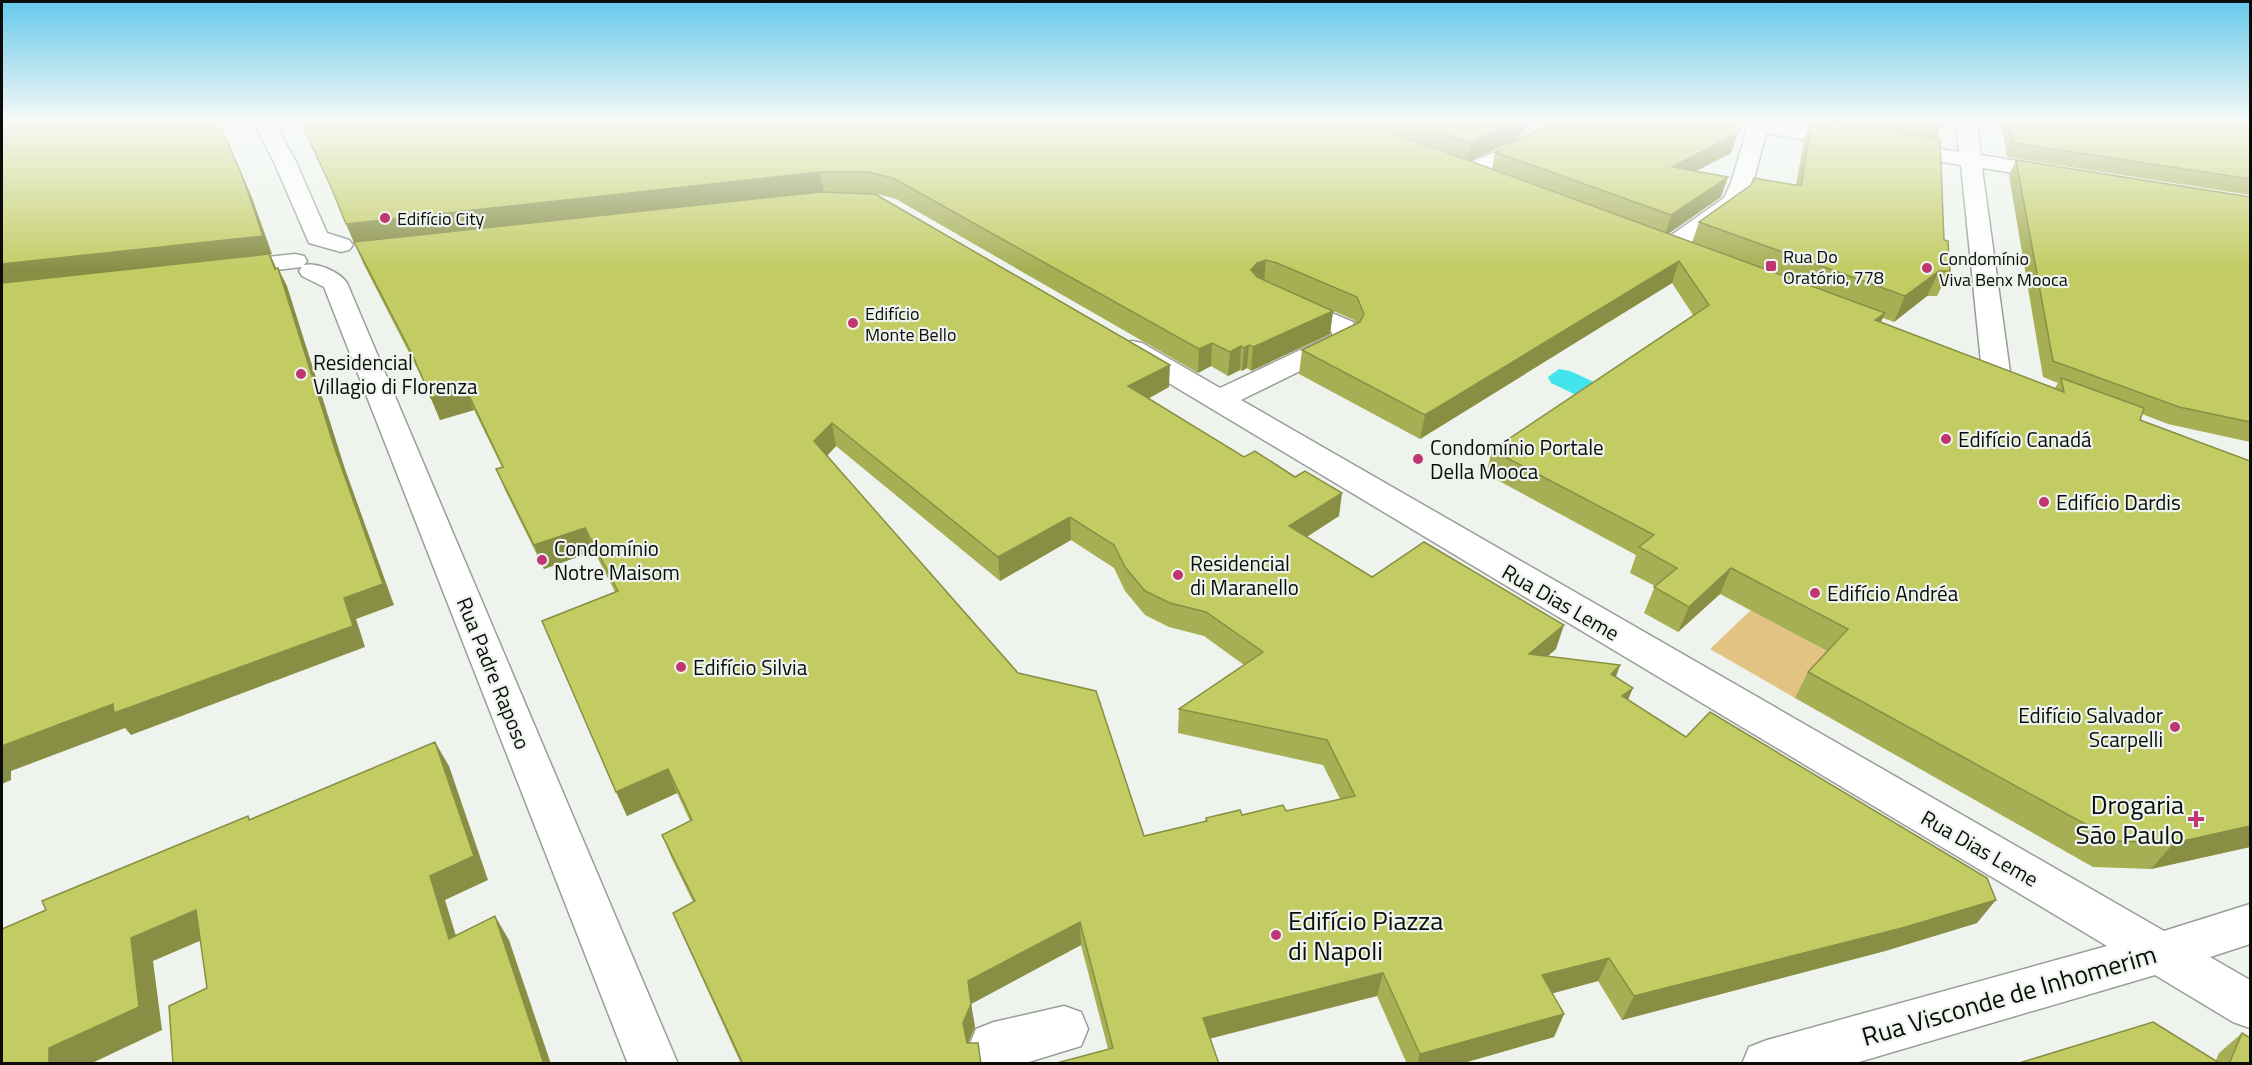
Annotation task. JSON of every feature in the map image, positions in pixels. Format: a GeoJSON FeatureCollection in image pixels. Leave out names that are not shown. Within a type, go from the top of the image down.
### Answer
{"type":"FeatureCollection","features":[{"type":"Feature","properties":{"kind":"street","name":"Rua Padre Raposo"},"geometry":{"type":"LineString","coordinates":[[288,170],[321,259],[653,1064]]}},
{"type":"Feature","properties":{"kind":"street"},"geometry":{"type":"LineString","coordinates":[[1455,170],[1496,185]]}},
{"type":"Feature","properties":{"kind":"street"},"geometry":{"type":"LineString","coordinates":[[1668,248],[1733,202],[1746,170]]}},
{"type":"Feature","properties":{"kind":"street"},"geometry":{"type":"LineString","coordinates":[[1971,170],[1996,372]]}},
{"type":"Feature","properties":{"kind":"street"},"geometry":{"type":"LineString","coordinates":[[2032,170],[2079,177]]}},
{"type":"Feature","properties":{"kind":"street"},"geometry":{"type":"LineString","coordinates":[[207,271],[321,259]]}},
{"type":"Feature","properties":{"kind":"street"},"geometry":{"type":"LineString","coordinates":[[1219,400],[1346,338],[1344,328],[1265,292]]}},
{"type":"Feature","properties":{"kind":"street","name":"Rua Dias Leme"},"geometry":{"type":"LineString","coordinates":[[1108,335],[2250,1006]]}},
{"type":"Feature","properties":{"kind":"street","name":"Rua Visconde de Inhomerim"},"geometry":{"type":"LineString","coordinates":[[1767,1064],[2159,953],[2250,924]]}},
{"type":"Feature","properties":{"kind":"street"},"geometry":{"type":"LineString","coordinates":[[997,1064],[994,1046],[1064,1029]]}},
{"type":"Feature","properties":{"kind":"shaded area"},"geometry":{"type":"Polygon","coordinates":[[[1751,610],[1834,655],[1795,698],[1710,649],[1751,610]]]}},
{"type":"Feature","properties":{"kind":"water"},"geometry":{"type":"Polygon","coordinates":[[[1559,369],[1570,371],[1618,393],[1599,406],[1551,383],[1548,377],[1559,369]]]}},
{"type":"Feature","properties":{"kind":"building"},"geometry":{"type":"Polygon","coordinates":[[[2,170],[239,170],[263,236],[2,264],[2,170]]]}},
{"type":"Feature","properties":{"kind":"building"},"geometry":{"type":"Polygon","coordinates":[[[323,170],[1494,170],[1885,313],[1875,320],[2064,392],[2061,378],[2144,408],[2140,420],[2250,461],[2250,826],[2174,843],[2116,841],[1808,672],[1848,629],[1731,568],[1689,607],[1654,587],[1677,568],[1639,547],[1654,535],[1492,450],[1709,305],[1679,261],[1425,415],[1302,350],[1360,322],[1364,314],[1357,297],[1266,260],[1257,263],[1251,270],[1257,277],[1333,311],[1253,347],[1241,346],[1230,352],[1212,343],[1199,349],[893,178],[868,172],[820,172],[346,224],[323,170]]]}},
{"type":"Feature","properties":{"kind":"building"},"geometry":{"type":"Polygon","coordinates":[[[1544,170],[1687,170],[1728,177],[1671,215],[1544,170]]]}},
{"type":"Feature","properties":{"kind":"building"},"geometry":{"type":"Polygon","coordinates":[[[1804,170],[1941,170],[1944,240],[1948,241],[1950,271],[1939,271],[1905,296],[1699,222],[1751,185],[1754,178],[1801,186],[1804,170]]]}},
{"type":"Feature","properties":{"kind":"building"},"geometry":{"type":"Polygon","coordinates":[[[2018,170],[2077,170],[2250,197],[2250,422],[2179,407],[2053,361],[2018,170]]]}},
{"type":"Feature","properties":{"kind":"building"},"geometry":{"type":"Polygon","coordinates":[[[2189,170],[2250,170],[2250,179],[2189,170]]]}},
{"type":"Feature","properties":{"kind":"building"},"geometry":{"type":"Polygon","coordinates":[[[821,192],[875,194],[1170,365],[1128,386],[1244,457],[1255,451],[1295,477],[1305,471],[1342,493],[1289,526],[1372,577],[1424,542],[1564,625],[1529,654],[1620,665],[1611,674],[1633,688],[1622,696],[1686,737],[1710,712],[1987,878],[1996,900],[1902,928],[1634,996],[1609,958],[1542,975],[1564,1014],[1420,1054],[1383,973],[1203,1018],[1219,1064],[1053,1064],[1113,1048],[1080,922],[968,981],[971,1004],[963,1023],[967,1043],[978,1043],[981,1064],[743,1064],[673,913],[695,901],[662,835],[692,820],[668,769],[616,792],[542,621],[618,591],[585,528],[534,545],[496,469],[503,467],[465,387],[431,398],[413,356],[354,242],[821,192]],[[832,423],[814,441],[1018,673],[1096,691],[1144,836],[1207,821],[1206,818],[1240,810],[1242,815],[1283,805],[1286,811],[1355,796],[1327,740],[1179,709],[1263,652],[1206,612],[1170,603],[1145,591],[1125,567],[1114,545],[1070,517],[998,557],[832,423]]]}},
{"type":"Feature","properties":{"kind":"building"},"geometry":{"type":"Polygon","coordinates":[[[269,254],[275,269],[278,268],[335,449],[383,584],[344,598],[353,626],[114,713],[113,704],[2,746],[2,283],[269,254]]]}},
{"type":"Feature","properties":{"kind":"building"},"geometry":{"type":"Polygon","coordinates":[[[435,742],[474,856],[430,876],[449,939],[495,916],[544,1064],[173,1064],[169,1006],[207,988],[196,910],[131,938],[139,1007],[49,1048],[49,1064],[2,1064],[2,929],[46,910],[42,901],[248,816],[249,820],[435,742]]]}},
{"type":"Feature","properties":{"kind":"building"},"geometry":{"type":"Polygon","coordinates":[[[2153,1022],[2221,1064],[2016,1064],[2153,1022]]]}},
{"type":"Feature","properties":{"kind":"building"},"geometry":{"type":"Polygon","coordinates":[[[2242,1033],[2250,1038],[2250,1064],[2229,1064],[2242,1033]]]}},
{"type":"Feature","properties":{"kind":"place","name":"Edifício City"},"geometry":{"type":"Point","coordinates":[385,218]}},
{"type":"Feature","properties":{"kind":"place","name":"Rua Do Oratório, 778"},"geometry":{"type":"Point","coordinates":[1771,266]}},
{"type":"Feature","properties":{"kind":"place","name":"Condomínio Viva Benx Mooca"},"geometry":{"type":"Point","coordinates":[1927,268]}},
{"type":"Feature","properties":{"kind":"place","name":"Edifício Monte Bello"},"geometry":{"type":"Point","coordinates":[853,323]}},
{"type":"Feature","properties":{"kind":"place","name":"Residencial Villagio di Florenza"},"geometry":{"type":"Point","coordinates":[301,374]}},
{"type":"Feature","properties":{"kind":"place","name":"Edifício Canadá"},"geometry":{"type":"Point","coordinates":[1946,439]}},
{"type":"Feature","properties":{"kind":"place","name":"Condomínio Portale Della Mooca"},"geometry":{"type":"Point","coordinates":[1418,459]}},
{"type":"Feature","properties":{"kind":"place","name":"Edifício Dardis"},"geometry":{"type":"Point","coordinates":[2044,502]}},
{"type":"Feature","properties":{"kind":"place","name":"Condomínio Notre Maisom"},"geometry":{"type":"Point","coordinates":[542,560]}},
{"type":"Feature","properties":{"kind":"place","name":"Residencial di Maranello"},"geometry":{"type":"Point","coordinates":[1178,575]}},
{"type":"Feature","properties":{"kind":"place","name":"Edifício Andréa"},"geometry":{"type":"Point","coordinates":[1815,593]}},
{"type":"Feature","properties":{"kind":"place","name":"Edifício Silvia"},"geometry":{"type":"Point","coordinates":[681,667]}},
{"type":"Feature","properties":{"kind":"place","name":"Edifício Salvador Scarpelli"},"geometry":{"type":"Point","coordinates":[2175,727]}},
{"type":"Feature","properties":{"kind":"place","name":"Drogaria São Paulo"},"geometry":{"type":"Point","coordinates":[2196,819]}},
{"type":"Feature","properties":{"kind":"place","name":"Edifício Piazza di Napoli"},"geometry":{"type":"Point","coordinates":[1276,935]}}]}
